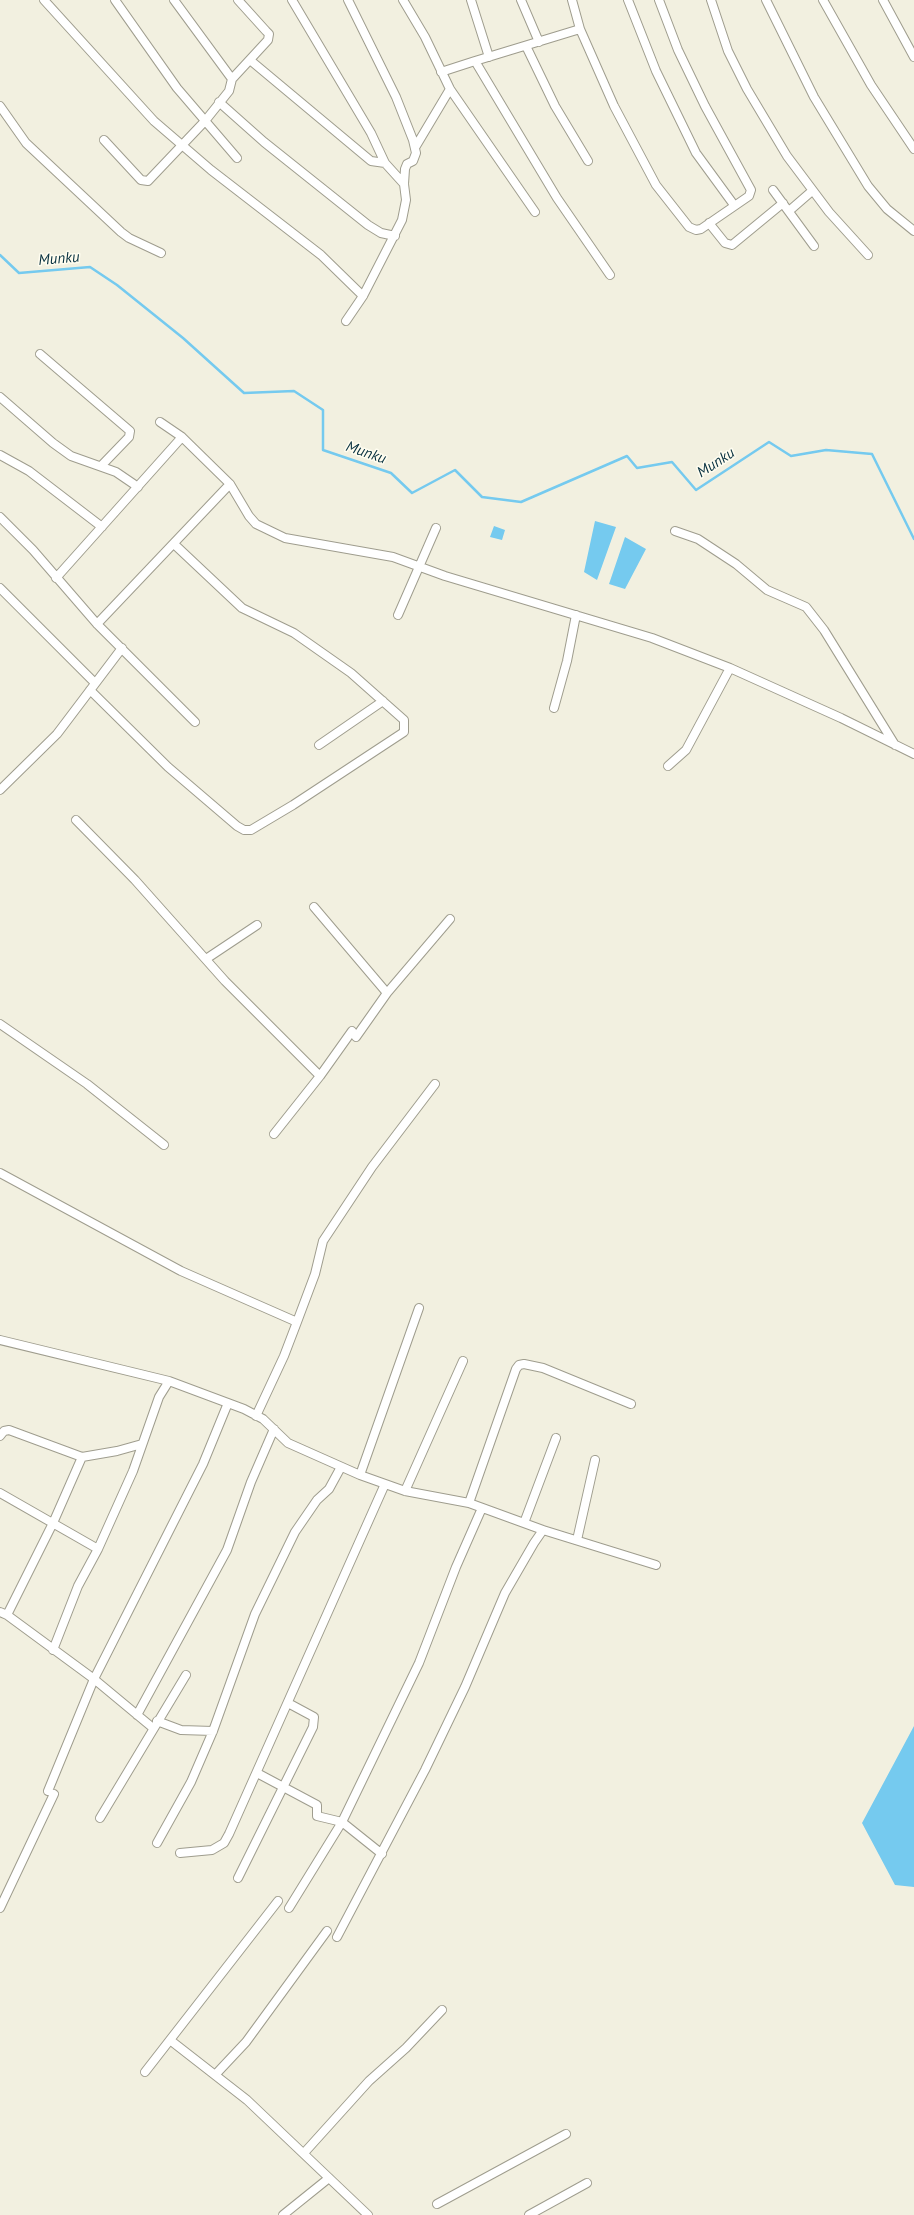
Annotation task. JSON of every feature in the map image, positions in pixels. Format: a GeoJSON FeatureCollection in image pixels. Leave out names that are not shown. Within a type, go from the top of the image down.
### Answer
{"type":"FeatureCollection","features":[{"type":"Feature","properties":{"kind":"street"},"geometry":{"type":"LineString","coordinates":[[44,0],[154,121],[321,255],[363,296]]}},
{"type":"Feature","properties":{"kind":"street"},"geometry":{"type":"LineString","coordinates":[[115,0],[177,88],[237,158]]}},
{"type":"Feature","properties":{"kind":"street"},"geometry":{"type":"LineString","coordinates":[[174,0],[232,79]]}},
{"type":"Feature","properties":{"kind":"street"},"geometry":{"type":"LineString","coordinates":[[104,140],[141,180],[148,181],[205,121],[230,88],[232,79],[269,37],[266,30],[238,0]]}},
{"type":"Feature","properties":{"kind":"street"},"geometry":{"type":"LineString","coordinates":[[245,9],[248,0]]}},
{"type":"Feature","properties":{"kind":"street"},"geometry":{"type":"LineString","coordinates":[[292,0],[371,133],[385,164],[404,184]]}},
{"type":"Feature","properties":{"kind":"street"},"geometry":{"type":"LineString","coordinates":[[346,321],[363,296],[395,236],[405,207],[406,192],[404,184],[406,166],[416,157],[416,146],[396,97],[348,0]]}},
{"type":"Feature","properties":{"kind":"street"},"geometry":{"type":"LineString","coordinates":[[404,0],[425,37],[450,89],[535,212]]}},
{"type":"Feature","properties":{"kind":"street"},"geometry":{"type":"LineString","coordinates":[[471,0],[489,57]]}},
{"type":"Feature","properties":{"kind":"street"},"geometry":{"type":"LineString","coordinates":[[521,0],[539,42]]}},
{"type":"Feature","properties":{"kind":"street"},"geometry":{"type":"LineString","coordinates":[[572,0],[580,29],[614,106],[656,185],[692,229],[701,229],[750,195],[751,188],[727,149],[705,106],[678,50],[659,0]]}},
{"type":"Feature","properties":{"kind":"street"},"geometry":{"type":"LineString","coordinates":[[628,0],[656,71],[696,152],[734,205]]}},
{"type":"Feature","properties":{"kind":"street"},"geometry":{"type":"LineString","coordinates":[[711,0],[728,51],[747,88],[787,156],[812,191],[868,255]]}},
{"type":"Feature","properties":{"kind":"street"},"geometry":{"type":"LineString","coordinates":[[766,0],[814,97],[861,175],[877,198],[914,231]]}},
{"type":"Feature","properties":{"kind":"street"},"geometry":{"type":"LineString","coordinates":[[823,0],[871,85],[914,149]]}},
{"type":"Feature","properties":{"kind":"street"},"geometry":{"type":"LineString","coordinates":[[883,0],[914,57]]}},
{"type":"Feature","properties":{"kind":"street"},"geometry":{"type":"LineString","coordinates":[[441,72],[580,29]]}},
{"type":"Feature","properties":{"kind":"street"},"geometry":{"type":"LineString","coordinates":[[526,46],[555,106],[588,161]]}},
{"type":"Feature","properties":{"kind":"street"},"geometry":{"type":"LineString","coordinates":[[250,60],[367,158],[375,163],[385,164]]}},
{"type":"Feature","properties":{"kind":"street"},"geometry":{"type":"LineString","coordinates":[[475,62],[557,198],[610,274]]}},
{"type":"Feature","properties":{"kind":"street"},"geometry":{"type":"LineString","coordinates":[[416,146],[450,89]]}},
{"type":"Feature","properties":{"kind":"street"},"geometry":{"type":"LineString","coordinates":[[219,102],[264,142],[368,225],[381,233],[395,236]]}},
{"type":"Feature","properties":{"kind":"street"},"geometry":{"type":"LineString","coordinates":[[0,106],[26,143],[121,232],[129,238],[161,253]]}},
{"type":"Feature","properties":{"kind":"street"},"geometry":{"type":"LineString","coordinates":[[773,190],[814,246]]}},
{"type":"Feature","properties":{"kind":"street"},"geometry":{"type":"LineString","coordinates":[[789,211],[812,191]]}},
{"type":"Feature","properties":{"kind":"street"},"geometry":{"type":"LineString","coordinates":[[709,223],[725,243],[732,245],[783,204]]}},
{"type":"Feature","properties":{"kind":"street"},"geometry":{"type":"LineString","coordinates":[[40,354],[130,431],[129,437],[102,465]]}},
{"type":"Feature","properties":{"kind":"street"},"geometry":{"type":"LineString","coordinates":[[0,397],[47,438],[71,456],[102,465],[116,472],[138,487]]}},
{"type":"Feature","properties":{"kind":"street"},"geometry":{"type":"LineString","coordinates":[[160,422],[182,438],[230,484],[249,516],[256,524],[285,538],[393,557],[419,565],[444,576],[652,638],[730,668],[842,718],[914,754]]}},
{"type":"Feature","properties":{"kind":"street"},"geometry":{"type":"LineString","coordinates":[[56,578],[182,438]]}},
{"type":"Feature","properties":{"kind":"street"},"geometry":{"type":"LineString","coordinates":[[0,456],[29,470],[102,527]]}},
{"type":"Feature","properties":{"kind":"street"},"geometry":{"type":"LineString","coordinates":[[97,624],[230,484]]}},
{"type":"Feature","properties":{"kind":"street"},"geometry":{"type":"LineString","coordinates":[[0,517],[97,624],[195,722]]}},
{"type":"Feature","properties":{"kind":"street"},"geometry":{"type":"LineString","coordinates":[[398,615],[436,528]]}},
{"type":"Feature","properties":{"kind":"street"},"geometry":{"type":"LineString","coordinates":[[675,531],[698,539],[736,564],[767,590],[806,607],[824,630],[895,745]]}},
{"type":"Feature","properties":{"kind":"street"},"geometry":{"type":"LineString","coordinates":[[0,588],[168,767],[237,826],[244,830],[251,830],[293,805],[404,732],[404,720],[351,673],[294,632],[242,608],[174,544]]}},
{"type":"Feature","properties":{"kind":"street"},"geometry":{"type":"LineString","coordinates":[[554,708],[567,661],[576,616]]}},
{"type":"Feature","properties":{"kind":"street"},"geometry":{"type":"LineString","coordinates":[[0,790],[57,734],[122,648]]}},
{"type":"Feature","properties":{"kind":"street"},"geometry":{"type":"LineString","coordinates":[[668,766],[686,750],[730,668]]}},
{"type":"Feature","properties":{"kind":"street"},"geometry":{"type":"LineString","coordinates":[[319,745],[382,701]]}},
{"type":"Feature","properties":{"kind":"street"},"geometry":{"type":"LineString","coordinates":[[76,820],[135,880],[224,981],[320,1076]]}},
{"type":"Feature","properties":{"kind":"street"},"geometry":{"type":"LineString","coordinates":[[314,907],[387,993]]}},
{"type":"Feature","properties":{"kind":"street"},"geometry":{"type":"LineString","coordinates":[[274,1134],[387,993],[450,919]]}},
{"type":"Feature","properties":{"kind":"street"},"geometry":{"type":"LineString","coordinates":[[206,959],[257,925]]}},
{"type":"Feature","properties":{"kind":"street"},"geometry":{"type":"LineString","coordinates":[[0,1024],[87,1084],[164,1145]]}},
{"type":"Feature","properties":{"kind":"street"},"geometry":{"type":"LineString","coordinates":[[256,1416],[284,1356],[316,1274],[323,1241],[372,1167],[435,1084]]}},
{"type":"Feature","properties":{"kind":"street"},"geometry":{"type":"LineString","coordinates":[[0,1173],[181,1271],[297,1322]]}},
{"type":"Feature","properties":{"kind":"street"},"geometry":{"type":"LineString","coordinates":[[360,1475],[419,1308]]}},
{"type":"Feature","properties":{"kind":"street"},"geometry":{"type":"LineString","coordinates":[[0,1340],[170,1381],[228,1403],[256,1416],[274,1429],[288,1443],[360,1475],[405,1491],[469,1503],[543,1530],[656,1566]]}},
{"type":"Feature","properties":{"kind":"street"},"geometry":{"type":"LineString","coordinates":[[405,1491],[463,1361]]}},
{"type":"Feature","properties":{"kind":"street"},"geometry":{"type":"LineString","coordinates":[[469,1503],[516,1369],[520,1365],[524,1364],[543,1368],[631,1404]]}},
{"type":"Feature","properties":{"kind":"street"},"geometry":{"type":"LineString","coordinates":[[53,1650],[78,1586],[98,1548],[133,1471],[159,1396],[170,1381]]}},
{"type":"Feature","properties":{"kind":"street"},"geometry":{"type":"LineString","coordinates":[[0,1908],[51,1793],[94,1679],[203,1464],[228,1403]]}},
{"type":"Feature","properties":{"kind":"street"},"geometry":{"type":"LineString","coordinates":[[137,1715],[227,1550],[251,1482],[274,1429]]}},
{"type":"Feature","properties":{"kind":"street"},"geometry":{"type":"LineString","coordinates":[[0,1436],[4,1431],[9,1430],[82,1457],[117,1451],[142,1444]]}},
{"type":"Feature","properties":{"kind":"street"},"geometry":{"type":"LineString","coordinates":[[524,1523],[556,1438]]}},
{"type":"Feature","properties":{"kind":"street"},"geometry":{"type":"LineString","coordinates":[[82,1457],[53,1523],[4,1613],[94,1679],[137,1715],[155,1724],[182,1730],[213,1731]]}},
{"type":"Feature","properties":{"kind":"street"},"geometry":{"type":"LineString","coordinates":[[577,1540],[595,1460]]}},
{"type":"Feature","properties":{"kind":"street"},"geometry":{"type":"LineString","coordinates":[[157,1843],[190,1782],[213,1731],[255,1614],[295,1532],[317,1500],[329,1489],[341,1467]]}},
{"type":"Feature","properties":{"kind":"street"},"geometry":{"type":"LineString","coordinates":[[180,1852],[212,1850],[224,1843],[257,1773],[385,1484]]}},
{"type":"Feature","properties":{"kind":"street"},"geometry":{"type":"LineString","coordinates":[[0,1493],[98,1548]]}},
{"type":"Feature","properties":{"kind":"street"},"geometry":{"type":"LineString","coordinates":[[289,1908],[342,1822],[419,1662],[456,1567],[482,1508]]}},
{"type":"Feature","properties":{"kind":"street"},"geometry":{"type":"LineString","coordinates":[[337,1937],[382,1854],[465,1687],[505,1593],[543,1530]]}},
{"type":"Feature","properties":{"kind":"street"},"geometry":{"type":"LineString","coordinates":[[100,1818],[155,1724],[186,1675]]}},
{"type":"Feature","properties":{"kind":"street"},"geometry":{"type":"LineString","coordinates":[[238,1878],[313,1727],[315,1719],[310,1714],[288,1703]]}},
{"type":"Feature","properties":{"kind":"street"},"geometry":{"type":"LineString","coordinates":[[257,1773],[317,1805],[317,1816],[342,1822],[382,1854]]}},
{"type":"Feature","properties":{"kind":"street"},"geometry":{"type":"LineString","coordinates":[[145,2072],[278,1901]]}},
{"type":"Feature","properties":{"kind":"street"},"geometry":{"type":"LineString","coordinates":[[215,2074],[246,2042],[327,1931]]}},
{"type":"Feature","properties":{"kind":"street"},"geometry":{"type":"LineString","coordinates":[[304,2154],[369,2081],[406,2048],[442,2010]]}},
{"type":"Feature","properties":{"kind":"street"},"geometry":{"type":"LineString","coordinates":[[170,2040],[247,2100],[368,2215]]}},
{"type":"Feature","properties":{"kind":"street"},"geometry":{"type":"LineString","coordinates":[[437,2204],[566,2134]]}},
{"type":"Feature","properties":{"kind":"street"},"geometry":{"type":"LineString","coordinates":[[283,2215],[329,2178]]}},
{"type":"Feature","properties":{"kind":"street"},"geometry":{"type":"LineString","coordinates":[[529,2215],[587,2183]]}},
{"type":"Feature","properties":{"kind":"water"},"geometry":{"type":"Polygon","coordinates":[[[595,521],[616,527],[597,580],[584,572],[595,521]]]}},
{"type":"Feature","properties":{"kind":"water"},"geometry":{"type":"Polygon","coordinates":[[[494,526],[505,530],[502,540],[490,537],[494,526]]]}},
{"type":"Feature","properties":{"kind":"water"},"geometry":{"type":"Polygon","coordinates":[[[625,537],[646,549],[625,589],[609,584],[625,537]]]}},
{"type":"Feature","properties":{"kind":"water"},"geometry":{"type":"Polygon","coordinates":[[[914,1726],[914,1887],[895,1885],[862,1823],[914,1726]]]}},
{"type":"Feature","properties":{"kind":"waterway","name":"Munku"},"geometry":{"type":"LineString","coordinates":[[0,255],[19,273],[90,267],[117,285],[183,338],[244,393],[294,391],[323,410],[323,450],[391,473],[412,493],[455,470],[482,497],[521,502],[627,456],[637,468],[672,462],[696,490],[769,442],[791,456],[826,450],[872,454],[914,539]]}}]}
